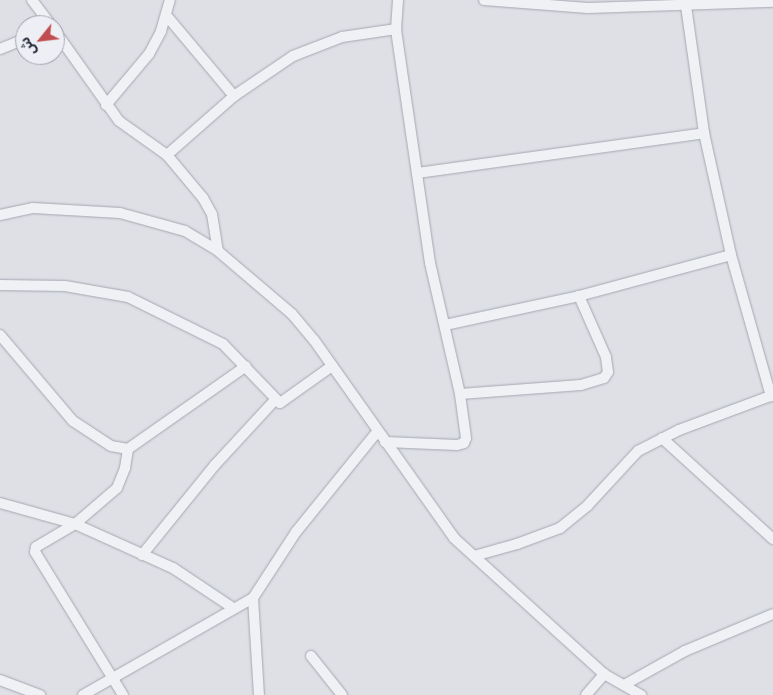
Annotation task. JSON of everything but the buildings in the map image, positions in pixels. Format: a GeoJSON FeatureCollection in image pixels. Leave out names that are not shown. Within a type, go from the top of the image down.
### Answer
{"type":"FeatureCollection","features":[{"type":"Feature","properties":{"kind":"street"},"geometry":{"type":"LineString","coordinates":[[32,0],[43,15]]}},
{"type":"Feature","properties":{"kind":"street"},"geometry":{"type":"LineString","coordinates":[[106,105],[149,54],[166,15],[170,0]]}},
{"type":"Feature","properties":{"kind":"street"},"geometry":{"type":"LineString","coordinates":[[385,442],[464,443],[466,435],[460,394],[430,263],[396,29],[398,0]]}},
{"type":"Feature","properties":{"kind":"street"},"geometry":{"type":"LineString","coordinates":[[484,0],[588,8],[773,2]]}},
{"type":"Feature","properties":{"kind":"street"},"geometry":{"type":"LineString","coordinates":[[474,556],[517,544],[568,523],[588,505],[628,458],[662,438],[772,395],[732,255],[704,133],[686,6]]}},
{"type":"Feature","properties":{"kind":"street"},"geometry":{"type":"LineString","coordinates":[[166,15],[234,96]]}},
{"type":"Feature","properties":{"kind":"street"},"geometry":{"type":"LineString","coordinates":[[167,155],[234,96],[293,56],[342,37],[396,29]]}},
{"type":"Feature","properties":{"kind":"street"},"geometry":{"type":"LineString","coordinates":[[0,49],[15,42]]}},
{"type":"Feature","properties":{"kind":"street"},"geometry":{"type":"LineString","coordinates":[[65,46],[106,105],[130,130],[167,155],[203,198],[212,214],[218,251]]}},
{"type":"Feature","properties":{"kind":"street"},"geometry":{"type":"LineString","coordinates":[[417,173],[704,133]]}},
{"type":"Feature","properties":{"kind":"street"},"geometry":{"type":"LineString","coordinates":[[0,215],[33,208],[120,213],[185,231],[218,251],[292,314],[332,366],[444,527],[604,674],[640,695]]}},
{"type":"Feature","properties":{"kind":"street"},"geometry":{"type":"LineString","coordinates":[[444,325],[579,296],[732,255]]}},
{"type":"Feature","properties":{"kind":"street"},"geometry":{"type":"LineString","coordinates":[[0,285],[65,286],[128,297],[223,344],[246,366],[275,400],[285,402],[332,366]]}},
{"type":"Feature","properties":{"kind":"street"},"geometry":{"type":"LineString","coordinates":[[460,394],[581,385],[604,378],[608,372],[606,357],[579,296]]}},
{"type":"Feature","properties":{"kind":"street"},"geometry":{"type":"LineString","coordinates":[[0,335],[73,421],[111,446],[128,449],[246,366]]}},
{"type":"Feature","properties":{"kind":"street"},"geometry":{"type":"LineString","coordinates":[[142,555],[215,465],[275,400]]}},
{"type":"Feature","properties":{"kind":"street"},"geometry":{"type":"LineString","coordinates":[[83,695],[253,598],[296,532],[377,432]]}},
{"type":"Feature","properties":{"kind":"street"},"geometry":{"type":"LineString","coordinates":[[662,438],[772,537]]}},
{"type":"Feature","properties":{"kind":"street"},"geometry":{"type":"LineString","coordinates":[[123,695],[36,552],[39,543],[75,524],[117,488],[125,468],[128,449]]}},
{"type":"Feature","properties":{"kind":"street"},"geometry":{"type":"LineString","coordinates":[[0,503],[75,524],[189,577],[233,608]]}},
{"type":"Feature","properties":{"kind":"street"},"geometry":{"type":"LineString","coordinates":[[253,598],[259,695]]}},
{"type":"Feature","properties":{"kind":"street"},"geometry":{"type":"LineString","coordinates":[[624,686],[685,651],[773,614]]}},
{"type":"Feature","properties":{"kind":"street"},"geometry":{"type":"LineString","coordinates":[[311,656],[342,695]]}},
{"type":"Feature","properties":{"kind":"street"},"geometry":{"type":"LineString","coordinates":[[586,695],[604,674]]}},
{"type":"Feature","properties":{"kind":"street"},"geometry":{"type":"LineString","coordinates":[[0,680],[40,695]]}}]}
